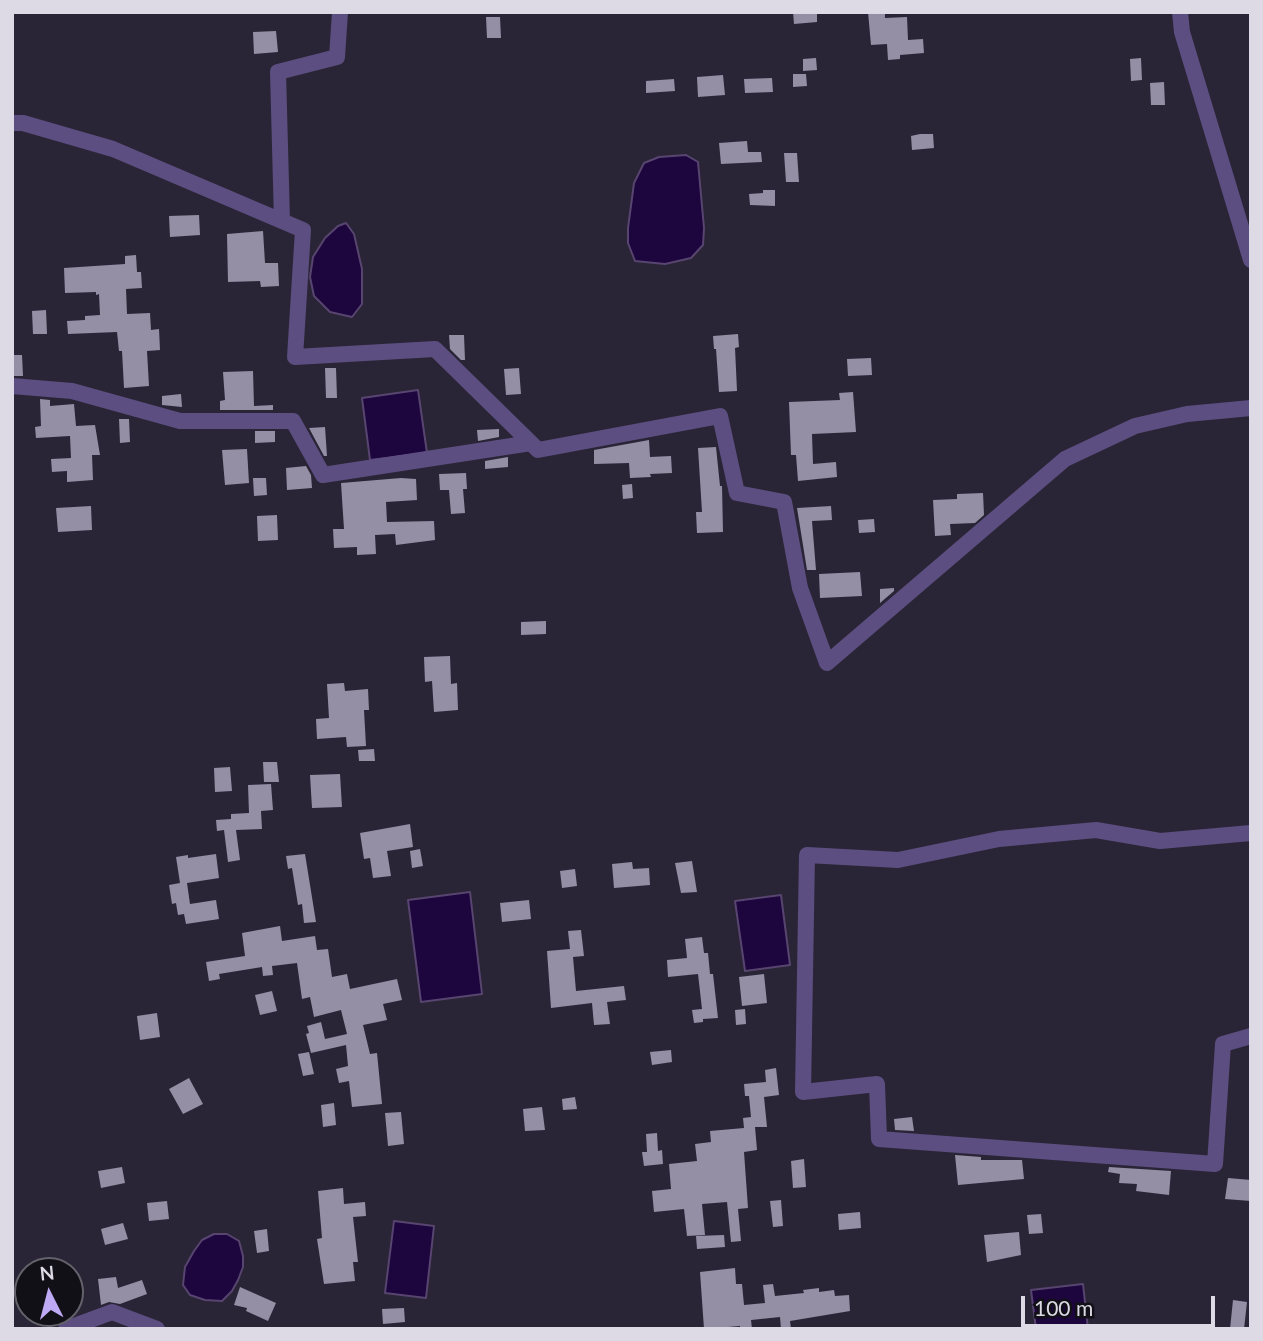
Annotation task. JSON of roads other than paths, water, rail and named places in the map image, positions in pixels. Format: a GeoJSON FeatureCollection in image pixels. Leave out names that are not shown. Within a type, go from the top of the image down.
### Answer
{"type":"FeatureCollection","features":[{"type":"Feature","properties":{"kind":"street"},"geometry":{"type":"LineString","coordinates":[[282,221],[278,72],[337,57],[340,12]]}},
{"type":"Feature","properties":{"kind":"street"},"geometry":{"type":"LineString","coordinates":[[1180,12],[1182,32],[1251,260]]}},
{"type":"Feature","properties":{"kind":"street"},"geometry":{"type":"LineString","coordinates":[[12,123],[23,123],[113,149],[303,230],[295,357],[435,349],[538,450],[720,416],[737,494],[784,502],[800,588],[827,663],[1065,459],[1135,426],[1187,414],[1251,408]]}},
{"type":"Feature","properties":{"kind":"street"},"geometry":{"type":"LineString","coordinates":[[12,386],[72,391],[180,421],[293,421],[323,475],[531,443]]}},
{"type":"Feature","properties":{"kind":"street"},"geometry":{"type":"LineString","coordinates":[[1251,833],[1160,841],[1096,830],[999,839],[898,860],[807,855],[803,1092],[877,1084],[879,1139],[1216,1164],[1223,1044],[1251,1036]]}},
{"type":"Feature","properties":{"kind":"street"},"geometry":{"type":"LineString","coordinates":[[66,1329],[112,1312],[157,1329]]}}]}
